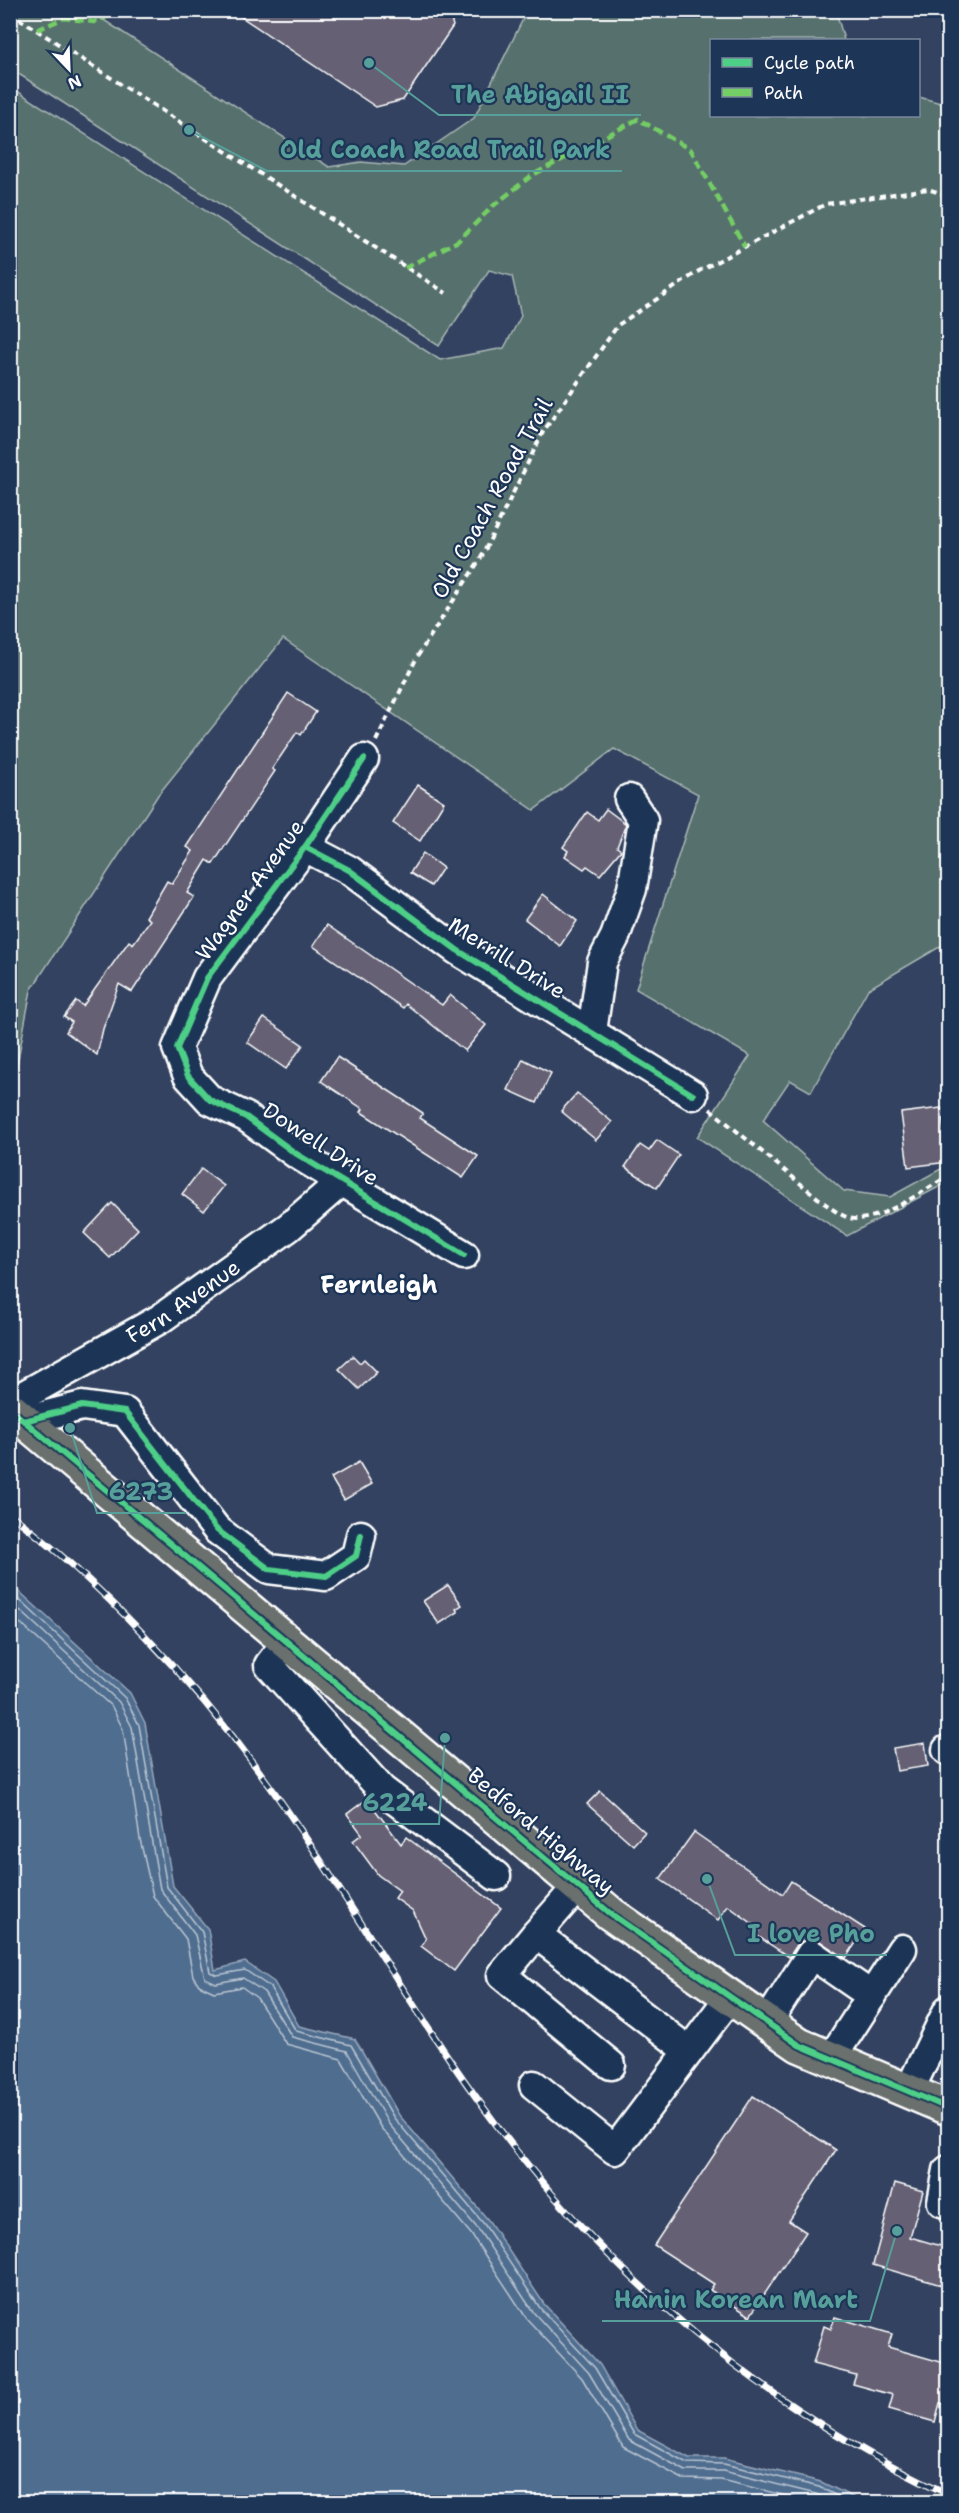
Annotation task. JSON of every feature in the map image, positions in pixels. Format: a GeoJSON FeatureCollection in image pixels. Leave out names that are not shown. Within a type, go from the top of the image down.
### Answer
{"type":"FeatureCollection","features":[{"type":"Feature","properties":{"kind":"main road","name":"Bedford Highway"},"geometry":{"type":"LineString","coordinates":[[15,1411],[611,1914],[799,2045],[948,2108]]}},
{"type":"Feature","properties":{"kind":"street","name":"Wagner Avenue"},"geometry":{"type":"LineString","coordinates":[[177,1048],[187,1020],[207,978],[305,847],[364,759]]}},
{"type":"Feature","properties":{"kind":"street"},"geometry":{"type":"LineString","coordinates":[[592,1032],[602,962],[615,937],[632,889],[643,820],[629,799]]}},
{"type":"Feature","properties":{"kind":"street","name":"Merrill Drive"},"geometry":{"type":"LineString","coordinates":[[305,847],[349,870],[457,950],[693,1095]]}},
{"type":"Feature","properties":{"kind":"street","name":"Dowell Drive"},"geometry":{"type":"LineString","coordinates":[[177,1048],[188,1076],[210,1100],[246,1117],[295,1153],[464,1255]]}},
{"type":"Feature","properties":{"kind":"street","name":"Fern Avenue"},"geometry":{"type":"LineString","coordinates":[[15,1411],[160,1319],[290,1227],[342,1181]]}},
{"type":"Feature","properties":{"kind":"street"},"geometry":{"type":"LineString","coordinates":[[15,1411],[82,1406],[125,1412],[218,1530],[269,1569],[326,1576],[356,1556],[361,1535]]}},
{"type":"Feature","properties":{"kind":"street"},"geometry":{"type":"LineString","coordinates":[[287,1642],[269,1665],[382,1790],[496,1876]]}},
{"type":"Feature","properties":{"kind":"street"},"geometry":{"type":"LineString","coordinates":[[578,1886],[502,1975],[611,2065]]}},
{"type":"Feature","properties":{"kind":"street"},"geometry":{"type":"LineString","coordinates":[[536,1934],[689,2051]]}},
{"type":"Feature","properties":{"kind":"street"},"geometry":{"type":"LineString","coordinates":[[831,2059],[902,1949]]}},
{"type":"Feature","properties":{"kind":"street"},"geometry":{"type":"LineString","coordinates":[[767,2023],[811,1954],[872,1996]]}},
{"type":"Feature","properties":{"kind":"street"},"geometry":{"type":"LineString","coordinates":[[534,2085],[615,2150],[730,1997]]}},
{"type":"Feature","properties":{"kind":"street"},"geometry":{"type":"LineString","coordinates":[[909,2091],[948,2010]]}},
{"type":"Feature","properties":{"kind":"street"},"geometry":{"type":"LineString","coordinates":[[948,2170],[942,2202],[948,2204]]}},
{"type":"Feature","properties":{"kind":"path"},"geometry":{"type":"LineString","coordinates":[[10,14],[446,293]]}},
{"type":"Feature","properties":{"kind":"path"},"geometry":{"type":"LineString","coordinates":[[693,1095],[801,1185],[842,1215],[857,1220],[878,1215],[948,1176]]}},
{"type":"Feature","properties":{"kind":"green space"},"geometry":{"type":"Polygon","coordinates":[[[11,10],[90,11],[329,167],[361,162],[404,166],[474,118],[527,11],[836,11],[844,39],[710,39],[710,117],[920,117],[920,97],[948,105],[948,942],[868,989],[811,1092],[790,1080],[763,1120],[844,1191],[890,1197],[948,1165],[948,1182],[847,1236],[697,1137],[750,1056],[636,989],[698,794],[614,749],[534,810],[283,639],[158,795],[31,990],[16,1070],[11,1076],[11,87],[440,360],[504,348],[521,316],[512,276],[489,270],[439,346],[11,69],[11,10]]]}},
{"type":"Feature","properties":{"kind":"water"},"geometry":{"type":"Polygon","coordinates":[[[10,1583],[130,1693],[145,1723],[173,1886],[208,1929],[215,1970],[245,1962],[274,1982],[299,2026],[355,2039],[399,2115],[489,2221],[544,2304],[600,2365],[637,2430],[689,2458],[724,2458],[821,2482],[863,2502],[11,2502],[10,1583]]]}},
{"type":"Feature","properties":{"kind":"building"},"geometry":{"type":"Polygon","coordinates":[[[231,10],[449,10],[453,26],[403,100],[376,107],[231,10]]]}},
{"type":"Feature","properties":{"kind":"building"},"geometry":{"type":"Polygon","coordinates":[[[288,693],[316,712],[301,735],[297,732],[272,769],[275,771],[213,864],[207,860],[187,893],[194,897],[132,992],[119,984],[103,1029],[97,1055],[66,1032],[72,1022],[64,1017],[76,1001],[83,1006],[129,941],[133,944],[150,920],[146,917],[167,881],[172,884],[193,851],[187,847],[288,693]]]}},
{"type":"Feature","properties":{"kind":"building"},"geometry":{"type":"Polygon","coordinates":[[[418,785],[444,802],[420,841],[393,823],[418,785]]]}},
{"type":"Feature","properties":{"kind":"building"},"geometry":{"type":"Polygon","coordinates":[[[606,809],[626,824],[617,847],[621,850],[600,875],[587,866],[584,869],[565,856],[568,851],[563,847],[587,812],[598,820],[606,809]]]}},
{"type":"Feature","properties":{"kind":"building"},"geometry":{"type":"Polygon","coordinates":[[[423,853],[443,868],[431,886],[410,873],[423,853]]]}},
{"type":"Feature","properties":{"kind":"building"},"geometry":{"type":"Polygon","coordinates":[[[543,894],[577,921],[560,946],[525,919],[543,894]]]}},
{"type":"Feature","properties":{"kind":"building"},"geometry":{"type":"Polygon","coordinates":[[[327,925],[442,1005],[450,995],[486,1025],[465,1051],[406,1004],[403,1008],[313,946],[327,925]]]}},
{"type":"Feature","properties":{"kind":"building"},"geometry":{"type":"Polygon","coordinates":[[[264,1018],[303,1045],[286,1069],[247,1042],[264,1018]]]}},
{"type":"Feature","properties":{"kind":"building"},"geometry":{"type":"Polygon","coordinates":[[[337,1057],[423,1113],[420,1118],[478,1156],[463,1178],[361,1112],[363,1109],[321,1081],[337,1057]]]}},
{"type":"Feature","properties":{"kind":"building"},"geometry":{"type":"Polygon","coordinates":[[[523,1059],[551,1073],[537,1103],[508,1090],[523,1059]]]}},
{"type":"Feature","properties":{"kind":"building"},"geometry":{"type":"Polygon","coordinates":[[[577,1093],[612,1122],[596,1140],[561,1111],[577,1093]]]}},
{"type":"Feature","properties":{"kind":"building"},"geometry":{"type":"Polygon","coordinates":[[[941,1108],[948,1162],[908,1167],[901,1113],[941,1108]]]}},
{"type":"Feature","properties":{"kind":"building"},"geometry":{"type":"Polygon","coordinates":[[[657,1140],[679,1155],[657,1188],[625,1167],[640,1145],[649,1151],[657,1140]]]}},
{"type":"Feature","properties":{"kind":"building"},"geometry":{"type":"Polygon","coordinates":[[[201,1169],[224,1186],[204,1211],[182,1194],[201,1169]]]}},
{"type":"Feature","properties":{"kind":"building"},"geometry":{"type":"Polygon","coordinates":[[[112,1203],[138,1229],[110,1258],[84,1233],[112,1203]]]}},
{"type":"Feature","properties":{"kind":"building"},"geometry":{"type":"Polygon","coordinates":[[[353,1356],[360,1363],[364,1359],[377,1372],[359,1389],[339,1369],[353,1356]]]}},
{"type":"Feature","properties":{"kind":"building"},"geometry":{"type":"Polygon","coordinates":[[[359,1462],[372,1484],[344,1500],[331,1478],[359,1462]]]}},
{"type":"Feature","properties":{"kind":"building"},"geometry":{"type":"Polygon","coordinates":[[[448,1585],[462,1605],[456,1609],[458,1612],[439,1624],[423,1601],[448,1585]]]}},
{"type":"Feature","properties":{"kind":"building"},"geometry":{"type":"Polygon","coordinates":[[[925,1743],[928,1766],[897,1771],[893,1748],[925,1743]]]}},
{"type":"Feature","properties":{"kind":"building"},"geometry":{"type":"Polygon","coordinates":[[[600,1791],[645,1832],[633,1845],[587,1804],[600,1791]]]}},
{"type":"Feature","properties":{"kind":"building"},"geometry":{"type":"Polygon","coordinates":[[[367,1799],[401,1844],[406,1837],[501,1908],[454,1971],[421,1946],[426,1939],[413,1911],[395,1898],[400,1891],[378,1875],[353,1841],[362,1834],[347,1814],[367,1799]]]}},
{"type":"Feature","properties":{"kind":"building"},"geometry":{"type":"Polygon","coordinates":[[[694,1832],[783,1894],[791,1881],[865,1929],[846,1958],[805,1933],[789,1957],[756,1935],[760,1929],[728,1906],[718,1920],[660,1879],[694,1832]]]}},
{"type":"Feature","properties":{"kind":"building"},"geometry":{"type":"Polygon","coordinates":[[[753,2096],[836,2150],[789,2221],[806,2232],[750,2316],[710,2290],[714,2284],[654,2245],[753,2096]]]}},
{"type":"Feature","properties":{"kind":"building"},"geometry":{"type":"Polygon","coordinates":[[[895,2183],[923,2191],[910,2237],[948,2248],[948,2287],[873,2265],[895,2183]]]}},
{"type":"Feature","properties":{"kind":"building"},"geometry":{"type":"Polygon","coordinates":[[[835,2317],[892,2334],[888,2347],[948,2364],[948,2405],[940,2403],[935,2422],[889,2409],[893,2395],[853,2384],[856,2375],[813,2364],[824,2326],[831,2329],[835,2317]]]}},
{"type":"Feature","properties":{"kind":"railway"},"geometry":{"type":"LineString","coordinates":[[10,1514],[78,1570],[144,1634],[205,1702],[290,1815],[436,2040],[498,2127],[544,2184],[593,2238],[645,2290],[700,2338],[759,2383],[819,2424],[883,2461],[948,2494]]}},
{"type":"Feature","properties":{"kind":"marked path"},"geometry":{"type":"LineString","coordinates":[[37,30],[64,18],[94,22],[123,10]]}},
{"type":"Feature","properties":{"kind":"marked path"},"geometry":{"type":"LineString","coordinates":[[405,268],[458,241],[493,206],[531,176],[638,119],[691,150],[745,247]]}},
{"type":"Feature","properties":{"kind":"cycle path"},"geometry":{"type":"LineString","coordinates":[[364,759],[305,847],[207,978],[177,1048],[188,1076],[210,1100],[246,1117],[295,1153],[464,1255]]}},
{"type":"Feature","properties":{"kind":"cycle path"},"geometry":{"type":"LineString","coordinates":[[305,847],[349,870],[457,950],[693,1095]]}},
{"type":"Feature","properties":{"kind":"cycle path"},"geometry":{"type":"LineString","coordinates":[[24,1421],[82,1406],[125,1412],[217,1530],[269,1569],[326,1576],[356,1556],[361,1535]]}},
{"type":"Feature","properties":{"kind":"cycle path"},"geometry":{"type":"LineString","coordinates":[[10,1409],[611,1914],[799,2045],[948,2108]]}},
{"type":"Feature","properties":{"kind":"place","name":"The Abigail II"},"geometry":{"type":"Point","coordinates":[369,63]}},
{"type":"Feature","properties":{"kind":"place","name":"Old Coach Road Trail Park"},"geometry":{"type":"Point","coordinates":[189,130]}},
{"type":"Feature","properties":{"kind":"place","name":"6273"},"geometry":{"type":"Point","coordinates":[70,1428]}},
{"type":"Feature","properties":{"kind":"place","name":"6224"},"geometry":{"type":"Point","coordinates":[445,1738]}},
{"type":"Feature","properties":{"kind":"place","name":"I love Pho"},"geometry":{"type":"Point","coordinates":[707,1879]}},
{"type":"Feature","properties":{"kind":"place","name":"Hanin Korean Mart"},"geometry":{"type":"Point","coordinates":[897,2231]}},
{"type":"Feature","properties":{"kind":"district","name":"Fernleigh"},"geometry":{"type":"Point","coordinates":[379,1285]}}]}
